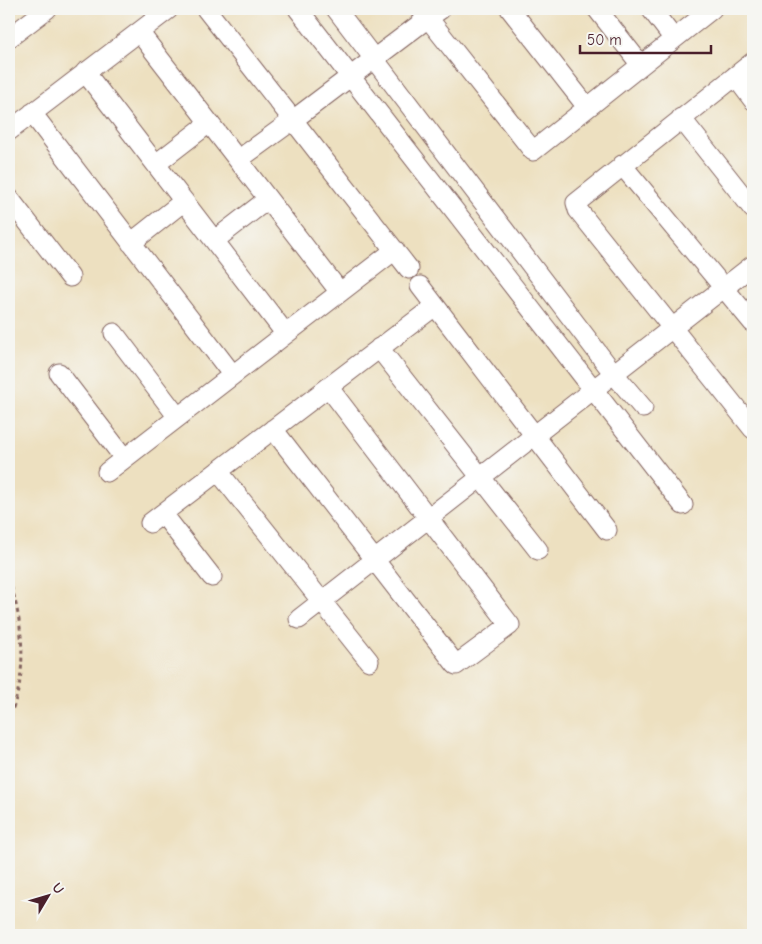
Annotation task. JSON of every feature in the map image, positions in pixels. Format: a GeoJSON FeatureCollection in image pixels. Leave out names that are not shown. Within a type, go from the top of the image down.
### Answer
{"type":"FeatureCollection","features":[{"type":"Feature","properties":{"kind":"street"},"geometry":{"type":"LineString","coordinates":[[9,38],[47,9]]}},
{"type":"Feature","properties":{"kind":"street"},"geometry":{"type":"LineString","coordinates":[[9,131],[168,9]]}},
{"type":"Feature","properties":{"kind":"street"},"geometry":{"type":"LineString","coordinates":[[206,9],[409,269]]}},
{"type":"Feature","properties":{"kind":"street"},"geometry":{"type":"LineString","coordinates":[[298,9],[683,504]]}},
{"type":"Feature","properties":{"kind":"street"},"geometry":{"type":"LineString","coordinates":[[336,9],[614,374],[643,408]]}},
{"type":"Feature","properties":{"kind":"street"},"geometry":{"type":"LineString","coordinates":[[510,9],[587,107]]}},
{"type":"Feature","properties":{"kind":"street"},"geometry":{"type":"LineString","coordinates":[[597,9],[641,65]]}},
{"type":"Feature","properties":{"kind":"street"},"geometry":{"type":"LineString","coordinates":[[650,9],[674,39]]}},
{"type":"Feature","properties":{"kind":"street"},"geometry":{"type":"LineString","coordinates":[[238,160],[350,75],[375,60],[430,12],[533,150],[712,9]]}},
{"type":"Feature","properties":{"kind":"street"},"geometry":{"type":"LineString","coordinates":[[139,32],[339,291]]}},
{"type":"Feature","properties":{"kind":"street"},"geometry":{"type":"LineString","coordinates":[[753,62],[576,203],[578,210],[753,430]]}},
{"type":"Feature","properties":{"kind":"street"},"geometry":{"type":"LineString","coordinates":[[85,72],[285,333]]}},
{"type":"Feature","properties":{"kind":"street"},"geometry":{"type":"LineString","coordinates":[[734,76],[753,100]]}},
{"type":"Feature","properties":{"kind":"street"},"geometry":{"type":"LineString","coordinates":[[32,113],[232,374]]}},
{"type":"Feature","properties":{"kind":"street"},"geometry":{"type":"LineString","coordinates":[[681,118],[753,208]]}},
{"type":"Feature","properties":{"kind":"street"},"geometry":{"type":"LineString","coordinates":[[156,164],[209,123]]}},
{"type":"Feature","properties":{"kind":"street"},"geometry":{"type":"LineString","coordinates":[[622,165],[753,324]]}},
{"type":"Feature","properties":{"kind":"street"},"geometry":{"type":"LineString","coordinates":[[9,198],[70,277]]}},
{"type":"Feature","properties":{"kind":"street"},"geometry":{"type":"LineString","coordinates":[[215,240],[268,199]]}},
{"type":"Feature","properties":{"kind":"street"},"geometry":{"type":"LineString","coordinates":[[130,243],[184,201]]}},
{"type":"Feature","properties":{"kind":"street"},"geometry":{"type":"LineString","coordinates":[[107,472],[394,250]]}},
{"type":"Feature","properties":{"kind":"street"},"geometry":{"type":"LineString","coordinates":[[299,619],[753,265]]}},
{"type":"Feature","properties":{"kind":"street"},"geometry":{"type":"LineString","coordinates":[[420,286],[608,530]]}},
{"type":"Feature","properties":{"kind":"street"},"geometry":{"type":"LineString","coordinates":[[212,577],[156,518],[329,388],[434,306]]}},
{"type":"Feature","properties":{"kind":"street"},"geometry":{"type":"LineString","coordinates":[[114,333],[177,416]]}},
{"type":"Feature","properties":{"kind":"street"},"geometry":{"type":"LineString","coordinates":[[379,348],[538,550]]}},
{"type":"Feature","properties":{"kind":"street"},"geometry":{"type":"LineString","coordinates":[[59,373],[124,458]]}},
{"type":"Feature","properties":{"kind":"street"},"geometry":{"type":"LineString","coordinates":[[273,429],[456,665],[510,626],[329,388]]}},
{"type":"Feature","properties":{"kind":"street"},"geometry":{"type":"LineString","coordinates":[[218,471],[368,661]]}},
{"type":"Feature","properties":{"kind":"path"},"geometry":{"type":"LineString","coordinates":[[9,579],[20,622],[22,654],[16,702],[9,717]]}}]}
